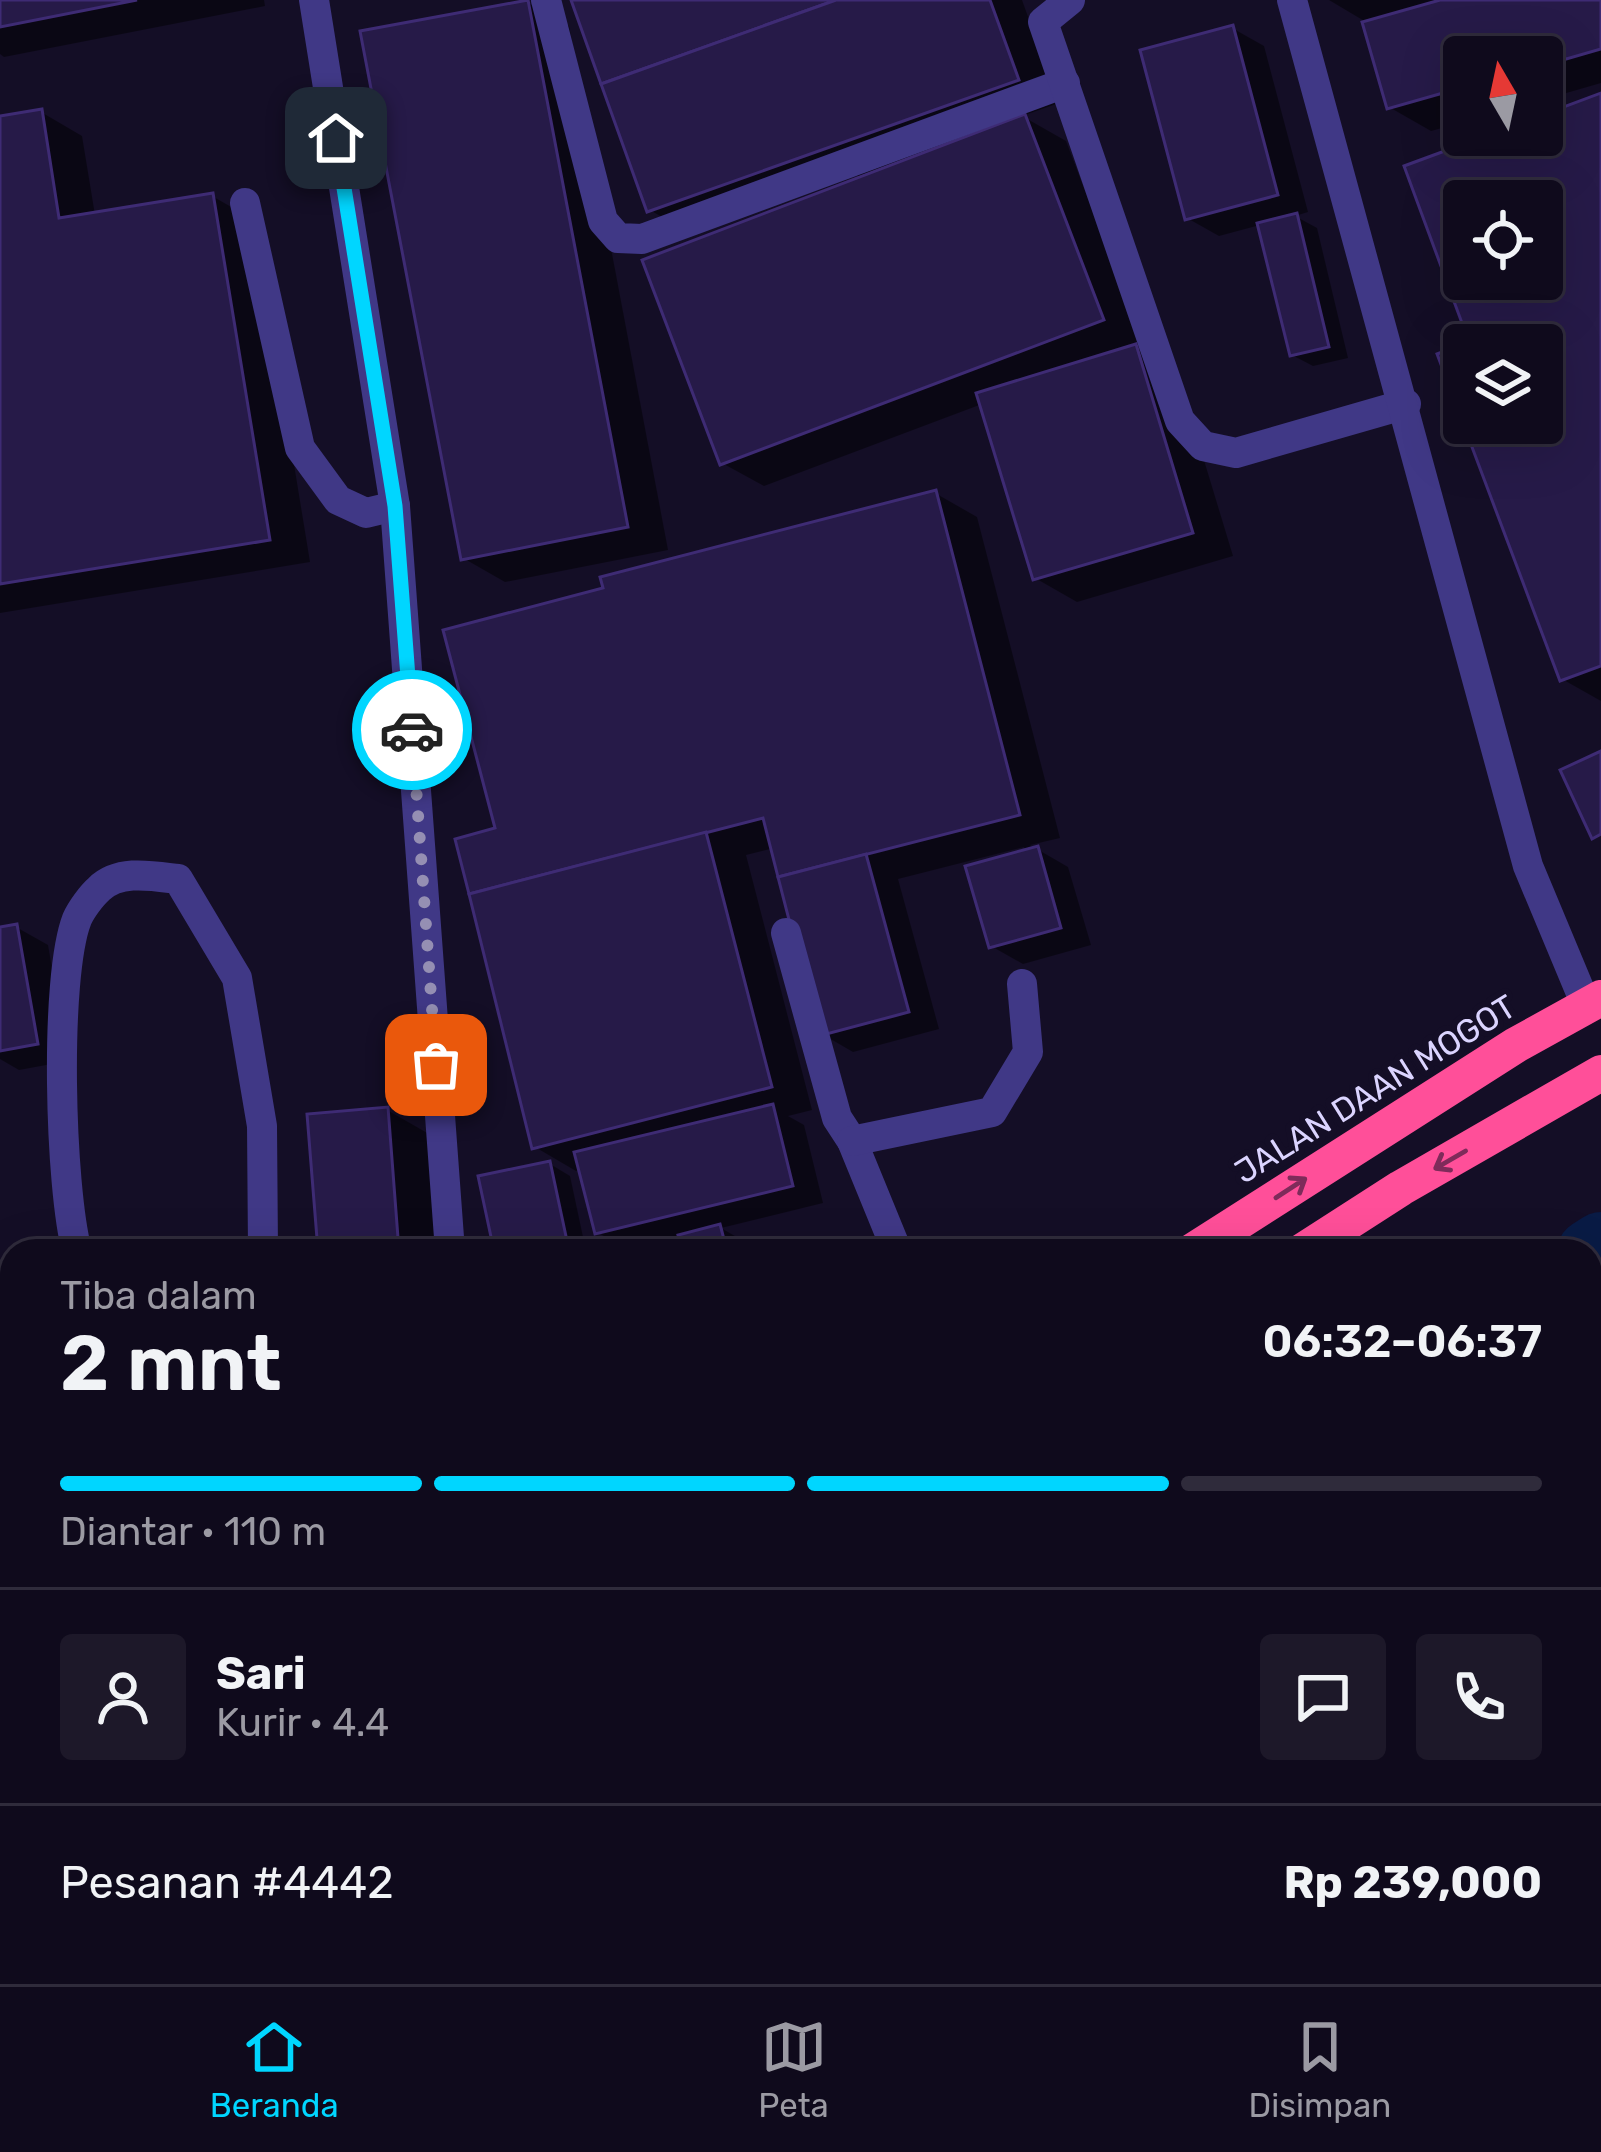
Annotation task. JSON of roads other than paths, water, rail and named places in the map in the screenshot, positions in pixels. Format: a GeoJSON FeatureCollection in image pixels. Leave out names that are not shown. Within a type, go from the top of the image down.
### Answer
{"type":"FeatureCollection","features":[{"type":"Feature","properties":{"kind":"highway","name":"JALAN DAAN MOGOT"},"geometry":{"type":"LineString","coordinates":[[1212,1239],[1516,1045],[1596,1014]]}},
{"type":"Feature","properties":{"kind":"highway"},"geometry":{"type":"LineString","coordinates":[[1322,1239],[1401,1188],[1601,1073]]}},
{"type":"Feature","properties":{"kind":"street"},"geometry":{"type":"LineString","coordinates":[[314,0],[395,506],[449,1239]]}},
{"type":"Feature","properties":{"kind":"street"},"geometry":{"type":"LineString","coordinates":[[545,0],[603,221],[618,238],[642,238],[1065,82]]}},
{"type":"Feature","properties":{"kind":"street"},"geometry":{"type":"LineString","coordinates":[[1070,0],[1043,22],[1180,421],[1203,446],[1235,453],[1406,404]]}},
{"type":"Feature","properties":{"kind":"street"},"geometry":{"type":"LineString","coordinates":[[1292,0],[1406,404],[1528,866],[1596,1014]]}},
{"type":"Feature","properties":{"kind":"street"},"geometry":{"type":"LineString","coordinates":[[245,202],[300,448],[338,500],[366,513],[395,506]]}},
{"type":"Feature","properties":{"kind":"street"},"geometry":{"type":"LineString","coordinates":[[75,1239],[64,1166],[64,978],[78,917],[101,885],[136,873],[178,879],[238,978],[262,1126],[262,1239]]}},
{"type":"Feature","properties":{"kind":"street"},"geometry":{"type":"LineString","coordinates":[[786,933],[837,1118],[853,1141],[892,1239]]}},
{"type":"Feature","properties":{"kind":"street"},"geometry":{"type":"LineString","coordinates":[[853,1141],[992,1112],[1028,1052],[1022,985]]}}]}
